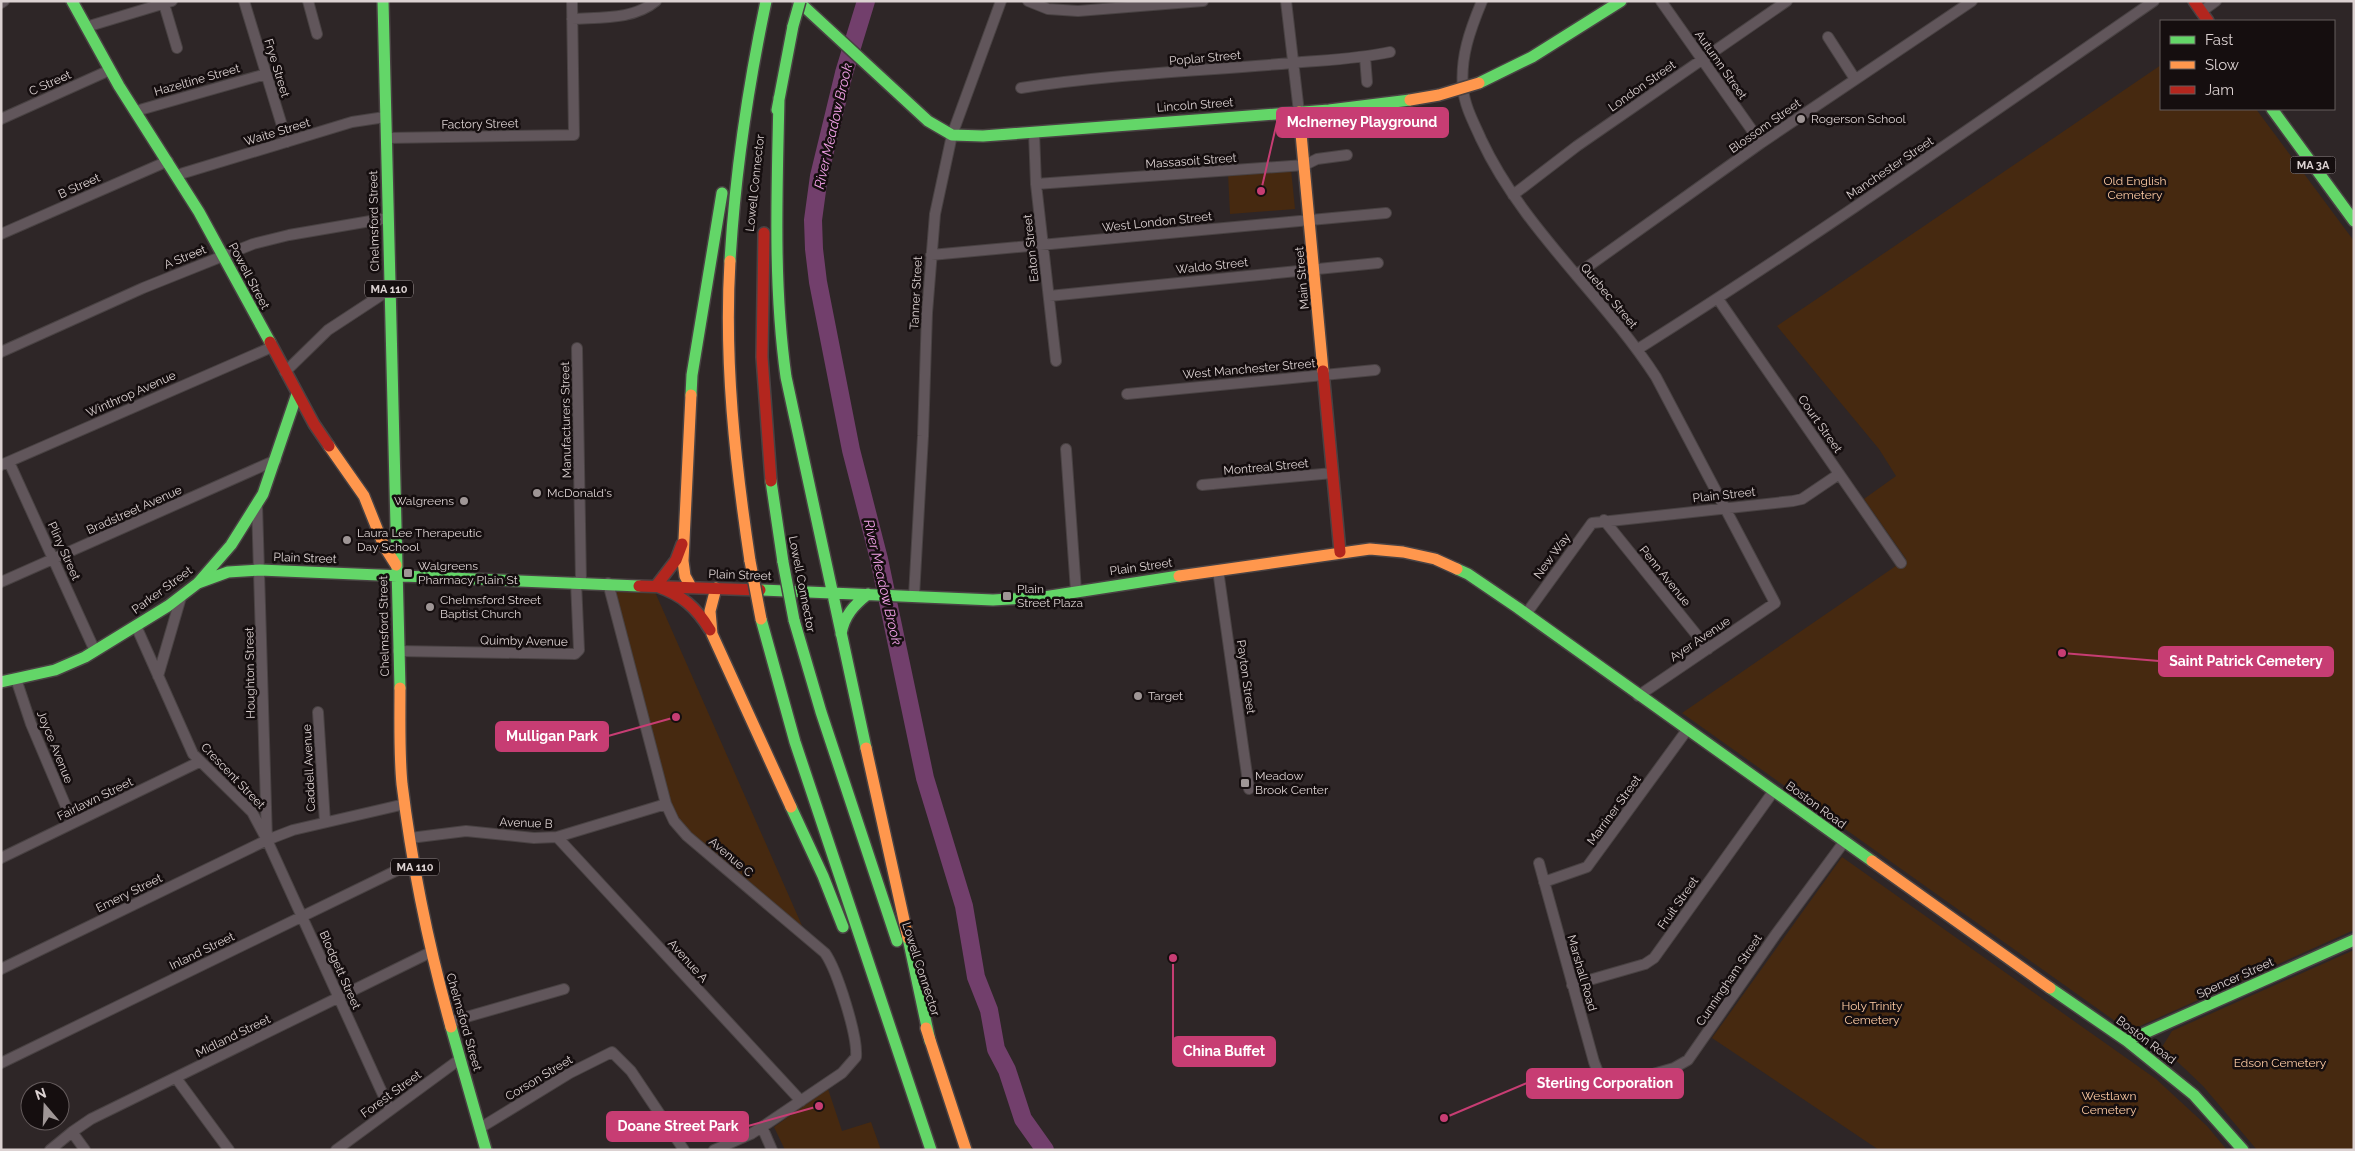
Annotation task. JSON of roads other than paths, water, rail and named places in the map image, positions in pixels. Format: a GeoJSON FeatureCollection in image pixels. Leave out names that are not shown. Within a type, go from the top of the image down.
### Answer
{"type":"FeatureCollection","features":[{"type":"Feature","properties":{"kind":"main road","name":"Chelmsford Street"},"geometry":{"type":"LineString","coordinates":[[382,1],[401,764],[410,838],[431,952],[486,1150]]}},
{"type":"Feature","properties":{"kind":"main road","name":"Lowell Connector"},"geometry":{"type":"LineString","coordinates":[[766,1],[755,52],[737,163],[729,282],[729,366],[733,433],[741,504],[761,619],[784,705],[931,1150]]}},
{"type":"Feature","properties":{"kind":"main road","name":"Lowell Connector"},"geometry":{"type":"LineString","coordinates":[[799,1],[779,98],[768,177],[763,252],[762,349],[768,461],[794,620],[821,712],[966,1150]]}},
{"type":"Feature","properties":{"kind":"main road","name":"Lincoln Street"},"geometry":{"type":"LineString","coordinates":[[799,1],[922,116],[941,130],[952,135],[983,136],[1299,112],[1439,95],[1479,83],[1532,57],[1621,1]]}},
{"type":"Feature","properties":{"kind":"main road"},"geometry":{"type":"LineString","coordinates":[[2194,1],[2205,17]]}},
{"type":"Feature","properties":{"kind":"main road","name":"Powell Street"},"geometry":{"type":"LineString","coordinates":[[72,2],[110,70],[177,175],[297,394],[322,436],[364,496],[396,571]]}},
{"type":"Feature","properties":{"kind":"main road"},"geometry":{"type":"LineString","coordinates":[[728,154],[741,95],[755,52]]}},
{"type":"Feature","properties":{"kind":"main road"},"geometry":{"type":"LineString","coordinates":[[779,98],[776,279],[779,329],[789,396],[930,1040]]}},
{"type":"Feature","properties":{"kind":"main road","name":"MA 3A"},"geometry":{"type":"LineString","coordinates":[[2273,110],[2354,222]]}},
{"type":"Feature","properties":{"kind":"main road","name":"Main Street"},"geometry":{"type":"LineString","coordinates":[[1299,112],[1340,552]]}},
{"type":"Feature","properties":{"kind":"main road"},"geometry":{"type":"LineString","coordinates":[[691,587],[684,571],[684,539],[692,374],[724,180]]}},
{"type":"Feature","properties":{"kind":"main road","name":"Parker Street"},"geometry":{"type":"LineString","coordinates":[[1,682],[54,670],[96,651],[181,597],[198,584],[221,559],[257,505],[268,484],[297,394]]}},
{"type":"Feature","properties":{"kind":"main road"},"geometry":{"type":"LineString","coordinates":[[684,539],[676,560],[656,586],[685,597],[700,613],[712,634],[823,876],[898,1052]]}},
{"type":"Feature","properties":{"kind":"main road","name":"Boston Road"},"geometry":{"type":"LineString","coordinates":[[1340,552],[1370,549],[1403,552],[1436,559],[1468,574],[2127,1042],[2194,1095],[2243,1150]]}},
{"type":"Feature","properties":{"kind":"main road","name":"Plain Street"},"geometry":{"type":"LineString","coordinates":[[198,584],[228,572],[260,570],[396,571],[608,584],[1020,599],[1340,552]]}},
{"type":"Feature","properties":{"kind":"main road"},"geometry":{"type":"LineString","coordinates":[[712,634],[710,612],[716,588]]}},
{"type":"Feature","properties":{"kind":"main road"},"geometry":{"type":"LineString","coordinates":[[841,634],[845,618],[854,605],[868,594]]}},
{"type":"Feature","properties":{"kind":"main road","name":"Spencer Street"},"geometry":{"type":"LineString","coordinates":[[2127,1042],[2354,940]]}},
{"type":"Feature","properties":{"kind":"street","name":"Frye Street"},"geometry":{"type":"LineString","coordinates":[[244,1],[286,142]]}},
{"type":"Feature","properties":{"kind":"street"},"geometry":{"type":"LineString","coordinates":[[308,1],[317,34]]}},
{"type":"Feature","properties":{"kind":"street"},"geometry":{"type":"LineString","coordinates":[[572,1],[572,19],[632,14],[656,1]]}},
{"type":"Feature","properties":{"kind":"street","name":"Tanner Street"},"geometry":{"type":"LineString","coordinates":[[914,596],[931,255],[938,194],[952,135],[1001,1]]}},
{"type":"Feature","properties":{"kind":"street"},"geometry":{"type":"LineString","coordinates":[[1028,1],[1048,9],[1078,11],[1203,1]]}},
{"type":"Feature","properties":{"kind":"street","name":"Main Street"},"geometry":{"type":"LineString","coordinates":[[1286,1],[1299,112]]}},
{"type":"Feature","properties":{"kind":"street","name":"Quebec Street"},"geometry":{"type":"LineString","coordinates":[[1482,1],[1466,44],[1462,67],[1464,98],[1471,118],[1496,171],[1576,275],[1638,349],[1675,411],[1775,603]]}},
{"type":"Feature","properties":{"kind":"street","name":"Autumn Street"},"geometry":{"type":"LineString","coordinates":[[1661,1],[1761,143]]}},
{"type":"Feature","properties":{"kind":"street","name":"London Street"},"geometry":{"type":"LineString","coordinates":[[1513,195],[1578,146],[1787,1]]}},
{"type":"Feature","properties":{"kind":"street","name":"Blossom Street"},"geometry":{"type":"LineString","coordinates":[[1576,275],[1761,143],[1972,1]]}},
{"type":"Feature","properties":{"kind":"street","name":"Manchester Street"},"geometry":{"type":"LineString","coordinates":[[1638,349],[1718,299],[1889,184],[2154,1]]}},
{"type":"Feature","properties":{"kind":"street"},"geometry":{"type":"LineString","coordinates":[[2205,17],[2216,1]]}},
{"type":"Feature","properties":{"kind":"street"},"geometry":{"type":"LineString","coordinates":[[86,26],[168,2],[177,48]]}},
{"type":"Feature","properties":{"kind":"street","name":"Factory Street"},"geometry":{"type":"LineString","coordinates":[[386,138],[574,136],[572,19]]}},
{"type":"Feature","properties":{"kind":"street"},"geometry":{"type":"LineString","coordinates":[[1828,37],[1855,79]]}},
{"type":"Feature","properties":{"kind":"street","name":"Poplar Street"},"geometry":{"type":"LineString","coordinates":[[1021,88],[1081,79],[1233,69],[1365,57],[1390,52]]}},
{"type":"Feature","properties":{"kind":"street"},"geometry":{"type":"LineString","coordinates":[[1365,57],[1367,82]]}},
{"type":"Feature","properties":{"kind":"street","name":"C Street"},"geometry":{"type":"LineString","coordinates":[[1,119],[110,70]]}},
{"type":"Feature","properties":{"kind":"street","name":"Hazeltine Street"},"geometry":{"type":"LineString","coordinates":[[136,111],[266,74]]}},
{"type":"Feature","properties":{"kind":"street","name":"Waite Street"},"geometry":{"type":"LineString","coordinates":[[177,175],[352,122],[385,117]]}},
{"type":"Feature","properties":{"kind":"street","name":"Eaton Street"},"geometry":{"type":"LineString","coordinates":[[1034,132],[1036,184],[1056,361]]}},
{"type":"Feature","properties":{"kind":"street","name":"Massasoit Street"},"geometry":{"type":"LineString","coordinates":[[1036,184],[1304,166],[1317,159],[1347,155]]}},
{"type":"Feature","properties":{"kind":"street","name":"B Street"},"geometry":{"type":"LineString","coordinates":[[1,234],[168,160]]}},
{"type":"Feature","properties":{"kind":"street","name":"West London Street"},"geometry":{"type":"LineString","coordinates":[[931,255],[1386,213]]}},
{"type":"Feature","properties":{"kind":"street","name":"A Street"},"geometry":{"type":"LineString","coordinates":[[1,352],[143,288],[222,255],[271,239],[388,218]]}},
{"type":"Feature","properties":{"kind":"street","name":"Waldo Street"},"geometry":{"type":"LineString","coordinates":[[1049,296],[1378,263]]}},
{"type":"Feature","properties":{"kind":"street"},"geometry":{"type":"LineString","coordinates":[[285,372],[328,330],[390,290]]}},
{"type":"Feature","properties":{"kind":"street","name":"Court Street"},"geometry":{"type":"LineString","coordinates":[[1718,299],[1901,563]]}},
{"type":"Feature","properties":{"kind":"street","name":"Winthrop Avenue"},"geometry":{"type":"LineString","coordinates":[[5,463],[272,347]]}},
{"type":"Feature","properties":{"kind":"street","name":"Manufacturers Street"},"geometry":{"type":"LineString","coordinates":[[578,348],[579,582]]}},
{"type":"Feature","properties":{"kind":"street","name":"West Manchester Street"},"geometry":{"type":"LineString","coordinates":[[1127,394],[1375,370]]}},
{"type":"Feature","properties":{"kind":"street"},"geometry":{"type":"LineString","coordinates":[[1066,450],[1076,591]]}},
{"type":"Feature","properties":{"kind":"street","name":"Bradstreet Avenue"},"geometry":{"type":"LineString","coordinates":[[1,582],[276,460]]}},
{"type":"Feature","properties":{"kind":"street","name":"Pliny Street"},"geometry":{"type":"LineString","coordinates":[[5,463],[54,559],[96,651]]}},
{"type":"Feature","properties":{"kind":"street","name":"Montreal Street"},"geometry":{"type":"LineString","coordinates":[[1202,485],[1333,473]]}},
{"type":"Feature","properties":{"kind":"street","name":"Plain Street"},"geometry":{"type":"LineString","coordinates":[[1604,520],[1725,509],[1802,499],[1839,474]]}},
{"type":"Feature","properties":{"kind":"street","name":"Houghton Street"},"geometry":{"type":"LineString","coordinates":[[257,505],[267,840]]}},
{"type":"Feature","properties":{"kind":"street","name":"New Way"},"geometry":{"type":"LineString","coordinates":[[1526,614],[1590,526],[1604,520]]}},
{"type":"Feature","properties":{"kind":"street","name":"Penn Avenue"},"geometry":{"type":"LineString","coordinates":[[1604,520],[1708,648]]}},
{"type":"Feature","properties":{"kind":"street","name":"Payton Street"},"geometry":{"type":"LineString","coordinates":[[1218,570],[1249,789]]}},
{"type":"Feature","properties":{"kind":"street","name":"Quimby Avenue"},"geometry":{"type":"LineString","coordinates":[[398,651],[575,654],[579,650],[579,582]]}},
{"type":"Feature","properties":{"kind":"street","name":"Avenue C"},"geometry":{"type":"LineString","coordinates":[[608,584],[666,804],[674,821],[687,836],[818,946],[829,960],[855,1039],[856,1057],[842,1073],[801,1101]]}},
{"type":"Feature","properties":{"kind":"street"},"geometry":{"type":"LineString","coordinates":[[158,676],[181,597]]}},
{"type":"Feature","properties":{"kind":"street","name":"Ayer Avenue"},"geometry":{"type":"LineString","coordinates":[[1638,696],[1775,603]]}},
{"type":"Feature","properties":{"kind":"street","name":"Crescent Street"},"geometry":{"type":"LineString","coordinates":[[136,626],[187,744],[199,762],[252,812],[267,840]]}},
{"type":"Feature","properties":{"kind":"street","name":"Joyce Avenue"},"geometry":{"type":"LineString","coordinates":[[16,679],[31,724],[72,823]]}},
{"type":"Feature","properties":{"kind":"street","name":"Caddell Avenue"},"geometry":{"type":"LineString","coordinates":[[318,712],[325,822]]}},
{"type":"Feature","properties":{"kind":"street","name":"Marriner Street"},"geometry":{"type":"LineString","coordinates":[[1544,882],[1587,867],[1687,730]]}},
{"type":"Feature","properties":{"kind":"street","name":"Fairlawn Street"},"geometry":{"type":"LineString","coordinates":[[1,858],[199,762]]}},
{"type":"Feature","properties":{"kind":"street","name":"Fruit Street"},"geometry":{"type":"LineString","coordinates":[[1572,986],[1645,964],[1654,958],[1773,792]]}},
{"type":"Feature","properties":{"kind":"street"},"geometry":{"type":"LineString","coordinates":[[267,840],[293,830],[405,804]]}},
{"type":"Feature","properties":{"kind":"street","name":"Avenue B"},"geometry":{"type":"LineString","coordinates":[[410,838],[466,831],[534,838],[557,837],[666,804]]}},
{"type":"Feature","properties":{"kind":"street","name":"Avenue A"},"geometry":{"type":"LineString","coordinates":[[557,837],[801,1101]]}},
{"type":"Feature","properties":{"kind":"street","name":"Blodgett Street"},"geometry":{"type":"LineString","coordinates":[[267,840],[390,1110]]}},
{"type":"Feature","properties":{"kind":"street","name":"Emery Street"},"geometry":{"type":"LineString","coordinates":[[1,969],[267,840]]}},
{"type":"Feature","properties":{"kind":"street","name":"Cunningham Street"},"geometry":{"type":"LineString","coordinates":[[1604,1088],[1674,1068],[1688,1060],[1766,948],[1844,842]]}},
{"type":"Feature","properties":{"kind":"street","name":"Inland Street"},"geometry":{"type":"LineString","coordinates":[[1,1064],[414,862]]}},
{"type":"Feature","properties":{"kind":"street","name":"Marshall Road"},"geometry":{"type":"LineString","coordinates":[[1539,862],[1572,986],[1594,1062],[1604,1088]]}},
{"type":"Feature","properties":{"kind":"street","name":"Midland Street"},"geometry":{"type":"LineString","coordinates":[[50,1150],[91,1119],[431,952]]}},
{"type":"Feature","properties":{"kind":"street"},"geometry":{"type":"LineString","coordinates":[[450,1022],[564,989]]}},
{"type":"Feature","properties":{"kind":"street","name":"Corson Street"},"geometry":{"type":"LineString","coordinates":[[480,1128],[570,1073],[612,1052],[631,1071],[684,1150]]}},
{"type":"Feature","properties":{"kind":"street","name":"Forest Street"},"geometry":{"type":"LineString","coordinates":[[336,1150],[460,1059]]}},
{"type":"Feature","properties":{"kind":"street"},"geometry":{"type":"LineString","coordinates":[[176,1078],[229,1150]]}},
{"type":"Feature","properties":{"kind":"street"},"geometry":{"type":"LineString","coordinates":[[714,1150],[762,1127],[801,1101]]}},
{"type":"Feature","properties":{"kind":"street"},"geometry":{"type":"LineString","coordinates":[[762,1127],[772,1150]]}},
{"type":"Feature","properties":{"kind":"street"},"geometry":{"type":"LineString","coordinates":[[72,1132],[85,1150]]}},
{"type":"Feature","properties":{"kind":"waterway","name":"River Meadow Brook"},"geometry":{"type":"LineString","coordinates":[[866,1],[844,73],[819,176],[813,220],[818,282],[851,450],[879,559],[925,778],[964,906],[976,977],[989,1010],[996,1049],[1007,1070],[1023,1119],[1045,1150]]}},
{"type":"Feature","properties":{"kind":"place","name":"Rogerson School"},"geometry":{"type":"Point","coordinates":[1801,119]}},
{"type":"Feature","properties":{"kind":"place","name":"McInerney Playground"},"geometry":{"type":"Point","coordinates":[1261,191]}},
{"type":"Feature","properties":{"kind":"place","name":"McDonald's"},"geometry":{"type":"Point","coordinates":[537,493]}},
{"type":"Feature","properties":{"kind":"place","name":"Walgreens"},"geometry":{"type":"Point","coordinates":[464,501]}},
{"type":"Feature","properties":{"kind":"place","name":"Laura Lee Therapeutic Day School"},"geometry":{"type":"Point","coordinates":[347,540]}},
{"type":"Feature","properties":{"kind":"place","name":"Walgreens Pharmacy Plain St"},"geometry":{"type":"Point","coordinates":[408,573]}},
{"type":"Feature","properties":{"kind":"place","name":"Plain Street Plaza"},"geometry":{"type":"Point","coordinates":[1007,596]}},
{"type":"Feature","properties":{"kind":"place","name":"Chelmsford Street Baptist Church"},"geometry":{"type":"Point","coordinates":[430,607]}},
{"type":"Feature","properties":{"kind":"place","name":"Saint Patrick Cemetery"},"geometry":{"type":"Point","coordinates":[2062,653]}},
{"type":"Feature","properties":{"kind":"place","name":"Target"},"geometry":{"type":"Point","coordinates":[1138,696]}},
{"type":"Feature","properties":{"kind":"place","name":"Mulligan Park"},"geometry":{"type":"Point","coordinates":[676,717]}},
{"type":"Feature","properties":{"kind":"place","name":"Meadow Brook Center"},"geometry":{"type":"Point","coordinates":[1245,783]}},
{"type":"Feature","properties":{"kind":"place","name":"China Buffet"},"geometry":{"type":"Point","coordinates":[1173,958]}},
{"type":"Feature","properties":{"kind":"place","name":"Doane Street Park"},"geometry":{"type":"Point","coordinates":[819,1106]}},
{"type":"Feature","properties":{"kind":"place","name":"Sterling Corporation"},"geometry":{"type":"Point","coordinates":[1444,1118]}},
{"type":"Feature","properties":{"kind":"park label","name":"Old English Cemetery"},"geometry":{"type":"Point","coordinates":[2135,188]}},
{"type":"Feature","properties":{"kind":"park label","name":"Holy Trinity Cemetery"},"geometry":{"type":"Point","coordinates":[1872,1013]}},
{"type":"Feature","properties":{"kind":"park label","name":"Edson Cemetery"},"geometry":{"type":"Point","coordinates":[2280,1063]}},
{"type":"Feature","properties":{"kind":"park label","name":"Westlawn Cemetery"},"geometry":{"type":"Point","coordinates":[2109,1103]}}]}
